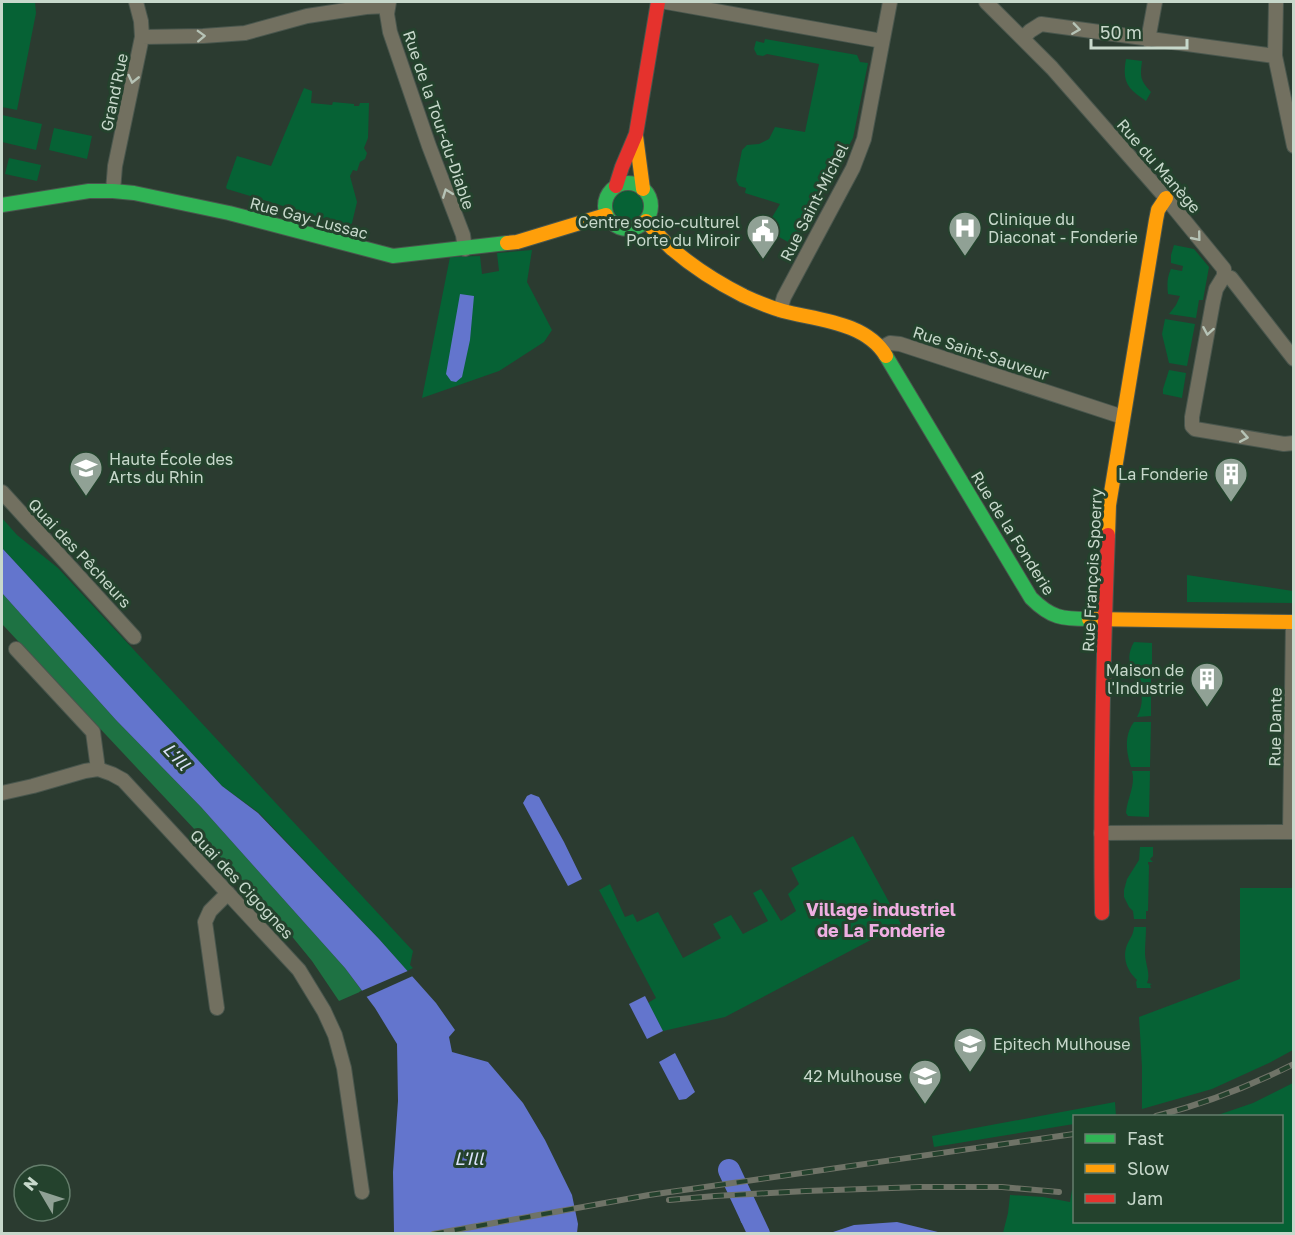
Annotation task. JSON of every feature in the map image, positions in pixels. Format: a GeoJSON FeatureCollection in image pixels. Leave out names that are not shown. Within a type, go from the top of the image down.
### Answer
{"type":"FeatureCollection","features":[{"type":"Feature","properties":{"kind":"street","name":"Grand'Rue"},"geometry":{"type":"LineString","coordinates":[[113,191],[115,166],[142,37],[141,21],[135,2]]}},
{"type":"Feature","properties":{"kind":"street"},"geometry":{"type":"LineString","coordinates":[[616,186],[636,134],[658,2]]}},
{"type":"Feature","properties":{"kind":"street"},"geometry":{"type":"LineString","coordinates":[[666,2],[882,41]]}},
{"type":"Feature","properties":{"kind":"street","name":"Rue Saint-Michel"},"geometry":{"type":"LineString","coordinates":[[780,310],[784,297],[853,168],[866,130],[891,2]]}},
{"type":"Feature","properties":{"kind":"street","name":"Rue du Manège"},"geometry":{"type":"LineString","coordinates":[[986,2],[1052,68],[1166,198],[1224,269],[1224,276],[1231,278],[1293,358]]}},
{"type":"Feature","properties":{"kind":"street"},"geometry":{"type":"LineString","coordinates":[[1148,40],[1155,2]]}},
{"type":"Feature","properties":{"kind":"street"},"geometry":{"type":"LineString","coordinates":[[1276,2],[1275,56],[1292,130],[1293,146]]}},
{"type":"Feature","properties":{"kind":"street"},"geometry":{"type":"LineString","coordinates":[[142,37],[245,33],[307,16],[388,4]]}},
{"type":"Feature","properties":{"kind":"street","name":"Rue de la Tour-du-Diable"},"geometry":{"type":"LineString","coordinates":[[388,4],[390,32],[429,146],[463,235],[465,249]]}},
{"type":"Feature","properties":{"kind":"street"},"geometry":{"type":"LineString","coordinates":[[1023,38],[1041,24],[1275,56]]}},
{"type":"Feature","properties":{"kind":"street"},"geometry":{"type":"LineString","coordinates":[[636,134],[643,189],[651,204],[650,213],[646,221],[632,229],[624,230],[610,222],[604,207],[609,192],[616,186],[630,183],[643,189]]}},
{"type":"Feature","properties":{"kind":"street","name":"Rue Gay-Lussac"},"geometry":{"type":"LineString","coordinates":[[2,205],[88,191],[134,193],[220,211],[393,256],[517,242],[606,215]]}},
{"type":"Feature","properties":{"kind":"street","name":"Rue François Spoerry"},"geometry":{"type":"LineString","coordinates":[[1102,913],[1104,620],[1109,505],[1158,210],[1166,198]]}},
{"type":"Feature","properties":{"kind":"street"},"geometry":{"type":"LineString","coordinates":[[646,221],[675,251],[701,270],[745,296],[780,310],[858,331],[872,339],[881,348]]}},
{"type":"Feature","properties":{"kind":"street"},"geometry":{"type":"LineString","coordinates":[[1224,276],[1216,289],[1192,426],[1195,429],[1284,444],[1293,443]]}},
{"type":"Feature","properties":{"kind":"street"},"geometry":{"type":"LineString","coordinates":[[1279,340],[1293,336]]}},
{"type":"Feature","properties":{"kind":"street","name":"Rue Saint-Sauveur"},"geometry":{"type":"LineString","coordinates":[[881,348],[890,343],[900,344],[1124,417]]}},
{"type":"Feature","properties":{"kind":"street","name":"Rue de la Fonderie"},"geometry":{"type":"LineString","coordinates":[[881,348],[1031,598],[1044,612],[1053,617],[1067,619],[1293,621]]}},
{"type":"Feature","properties":{"kind":"street","name":"Quai des Pêcheurs"},"geometry":{"type":"LineString","coordinates":[[2,492],[134,637]]}},
{"type":"Feature","properties":{"kind":"street","name":"Rue Dante"},"geometry":{"type":"LineString","coordinates":[[1292,832],[1293,621]]}},
{"type":"Feature","properties":{"kind":"street"},"geometry":{"type":"LineString","coordinates":[[2,793],[98,769],[93,732],[16,649]]}},
{"type":"Feature","properties":{"kind":"street","name":"Quai des Cigognes"},"geometry":{"type":"LineString","coordinates":[[98,769],[123,780],[299,970],[324,1011],[344,1068],[362,1192]]}},
{"type":"Feature","properties":{"kind":"street"},"geometry":{"type":"LineString","coordinates":[[1101,833],[1292,832]]}},
{"type":"Feature","properties":{"kind":"street"},"geometry":{"type":"LineString","coordinates":[[217,1008],[205,922],[210,911],[228,893]]}},
{"type":"Feature","properties":{"kind":"green space"},"geometry":{"type":"Polygon","coordinates":[[[2,2],[35,2],[36,13],[17,110],[2,107],[2,2]]]}},
{"type":"Feature","properties":{"kind":"green space"},"geometry":{"type":"Polygon","coordinates":[[[765,39],[857,55],[860,62],[868,63],[853,138],[795,246],[765,229],[780,204],[745,193],[746,188],[739,186],[736,180],[742,150],[747,145],[759,144],[769,139],[775,127],[805,132],[819,64],[767,54],[757,55],[754,49],[756,41],[764,43],[765,39]]]}},
{"type":"Feature","properties":{"kind":"green space"},"geometry":{"type":"Polygon","coordinates":[[[1126,59],[1142,61],[1142,78],[1151,92],[1146,101],[1127,84],[1126,59]]]}},
{"type":"Feature","properties":{"kind":"green space"},"geometry":{"type":"Polygon","coordinates":[[[304,88],[312,91],[311,103],[332,105],[333,102],[359,106],[360,103],[369,103],[368,138],[364,148],[367,153],[357,171],[353,170],[350,176],[357,202],[352,223],[349,226],[226,187],[237,156],[271,166],[304,88]]]}},
{"type":"Feature","properties":{"kind":"green space"},"geometry":{"type":"Polygon","coordinates":[[[2,115],[42,124],[36,150],[2,142],[2,115]]]}},
{"type":"Feature","properties":{"kind":"green space"},"geometry":{"type":"Polygon","coordinates":[[[54,128],[92,136],[87,159],[49,150],[54,128]]]}},
{"type":"Feature","properties":{"kind":"green space"},"geometry":{"type":"Polygon","coordinates":[[[9,158],[41,165],[37,181],[5,174],[9,158]]]}},
{"type":"Feature","properties":{"kind":"green space"},"geometry":{"type":"Polygon","coordinates":[[[628,191],[639,195],[643,206],[639,217],[628,221],[617,217],[613,206],[617,195],[628,191]]]}},
{"type":"Feature","properties":{"kind":"green space"},"geometry":{"type":"Polygon","coordinates":[[[1174,245],[1194,249],[1209,267],[1203,300],[1199,300],[1196,318],[1169,314],[1180,296],[1168,294],[1169,275],[1171,269],[1182,271],[1183,266],[1171,263],[1174,245]]]}},
{"type":"Feature","properties":{"kind":"green space"},"geometry":{"type":"Polygon","coordinates":[[[532,250],[527,282],[552,330],[544,342],[499,371],[422,398],[450,257],[480,256],[482,274],[499,271],[497,253],[532,250]]]}},
{"type":"Feature","properties":{"kind":"green space"},"geometry":{"type":"Polygon","coordinates":[[[1165,319],[1195,324],[1187,366],[1169,363],[1162,334],[1165,319]]]}},
{"type":"Feature","properties":{"kind":"green space"},"geometry":{"type":"Polygon","coordinates":[[[1169,370],[1186,373],[1182,398],[1163,394],[1169,370]]]}},
{"type":"Feature","properties":{"kind":"green space"},"geometry":{"type":"Polygon","coordinates":[[[2,518],[17,535],[58,568],[413,951],[410,965],[413,968],[407,971],[259,813],[222,786],[2,548],[2,518]]]}},
{"type":"Feature","properties":{"kind":"green space"},"geometry":{"type":"Polygon","coordinates":[[[1187,575],[1293,591],[1293,603],[1187,602],[1187,575]]]}},
{"type":"Feature","properties":{"kind":"green space"},"geometry":{"type":"Polygon","coordinates":[[[2,593],[116,720],[201,807],[345,968],[362,991],[339,1001],[312,961],[272,912],[2,624],[2,593]]]}},
{"type":"Feature","properties":{"kind":"green space"},"geometry":{"type":"Polygon","coordinates":[[[1134,642],[1152,643],[1152,667],[1131,667],[1130,654],[1134,642]]]}},
{"type":"Feature","properties":{"kind":"green space"},"geometry":{"type":"Polygon","coordinates":[[[1133,671],[1151,672],[1151,716],[1137,717],[1142,699],[1133,671]]]}},
{"type":"Feature","properties":{"kind":"green space"},"geometry":{"type":"Polygon","coordinates":[[[1134,722],[1151,722],[1150,767],[1131,767],[1127,744],[1134,722]]]}},
{"type":"Feature","properties":{"kind":"green space"},"geometry":{"type":"Polygon","coordinates":[[[1132,771],[1150,771],[1149,817],[1128,816],[1126,813],[1133,782],[1132,771]]]}},
{"type":"Feature","properties":{"kind":"green space"},"geometry":{"type":"Polygon","coordinates":[[[853,836],[901,924],[725,1017],[663,1031],[648,1003],[656,998],[599,890],[610,884],[625,917],[633,914],[637,922],[658,912],[683,958],[721,938],[713,924],[731,915],[743,934],[768,921],[753,893],[761,889],[781,921],[796,911],[788,894],[799,884],[791,868],[853,836]]]}},
{"type":"Feature","properties":{"kind":"green space"},"geometry":{"type":"Polygon","coordinates":[[[1140,847],[1153,847],[1153,856],[1150,859],[1153,862],[1148,862],[1146,919],[1134,919],[1133,911],[1124,897],[1124,890],[1127,879],[1139,860],[1140,847]]]}},
{"type":"Feature","properties":{"kind":"green space"},"geometry":{"type":"Polygon","coordinates":[[[1240,888],[1293,888],[1293,1050],[1212,1089],[1142,1109],[1139,1017],[1240,979],[1240,888]]]}},
{"type":"Feature","properties":{"kind":"green space"},"geometry":{"type":"Polygon","coordinates":[[[1134,927],[1146,927],[1147,983],[1152,984],[1151,988],[1137,988],[1137,980],[1126,964],[1127,945],[1134,927]]]}},
{"type":"Feature","properties":{"kind":"green space"},"geometry":{"type":"Polygon","coordinates":[[[1293,1083],[1293,1233],[1003,1233],[1010,1195],[1043,1197],[1070,1202],[1072,1190],[1073,1223],[1283,1223],[1283,1115],[1218,1115],[1253,1103],[1293,1083]]]}},
{"type":"Feature","properties":{"kind":"green space"},"geometry":{"type":"Polygon","coordinates":[[[1115,1102],[1116,1115],[1073,1115],[1073,1124],[934,1147],[932,1136],[1115,1102]]]}},
{"type":"Feature","properties":{"kind":"water"},"geometry":{"type":"Polygon","coordinates":[[[460,294],[474,296],[470,340],[462,377],[456,382],[451,381],[446,374],[460,294]]]}},
{"type":"Feature","properties":{"kind":"water","name":"L'Ill"},"geometry":{"type":"Polygon","coordinates":[[[2,548],[222,786],[258,813],[379,939],[436,1003],[455,1030],[449,1037],[452,1052],[488,1062],[523,1103],[545,1140],[572,1195],[578,1224],[577,1233],[394,1233],[393,1172],[398,1101],[397,1044],[375,1008],[345,968],[201,807],[116,720],[2,593],[2,548]]]}},
{"type":"Feature","properties":{"kind":"water"},"geometry":{"type":"Polygon","coordinates":[[[531,794],[539,797],[582,879],[568,886],[523,803],[531,794]]]}},
{"type":"Feature","properties":{"kind":"water"},"geometry":{"type":"Polygon","coordinates":[[[645,996],[663,1031],[647,1039],[629,1004],[645,996]]]}},
{"type":"Feature","properties":{"kind":"water"},"geometry":{"type":"Polygon","coordinates":[[[675,1053],[695,1092],[686,1099],[679,1100],[659,1062],[675,1053]]]}},
{"type":"Feature","properties":{"kind":"water"},"geometry":{"type":"Polygon","coordinates":[[[751,1204],[762,1233],[750,1233],[741,1222],[737,1207],[751,1204]]]}},
{"type":"Feature","properties":{"kind":"water"},"geometry":{"type":"Polygon","coordinates":[[[897,1222],[942,1233],[830,1233],[854,1225],[897,1222]]]}},
{"type":"Feature","properties":{"kind":"pier"},"geometry":{"type":"Polygon","coordinates":[[[410,970],[415,975],[364,998],[359,992],[410,970]]]}},
{"type":"Feature","properties":{"kind":"waterway"},"geometry":{"type":"LineString","coordinates":[[729,1170],[759,1234]]}},
{"type":"Feature","properties":{"kind":"railway"},"geometry":{"type":"LineString","coordinates":[[1160,1115],[1226,1094],[1294,1064]]}},
{"type":"Feature","properties":{"kind":"railway"},"geometry":{"type":"LineString","coordinates":[[433,1234],[649,1195],[1073,1134]]}},
{"type":"Feature","properties":{"kind":"railway"},"geometry":{"type":"LineString","coordinates":[[669,1200],[806,1191],[920,1187],[1002,1187],[1059,1192]]}},
{"type":"Feature","properties":{"kind":"traffic: fast"},"geometry":{"type":"LineString","coordinates":[[628,183],[644,190],[651,206],[644,222],[628,229],[612,222],[605,206],[612,190],[628,183]]}},
{"type":"Feature","properties":{"kind":"traffic: fast"},"geometry":{"type":"LineString","coordinates":[[2,205],[89,191],[113,191],[134,193],[229,213],[393,256],[507,243]]}},
{"type":"Feature","properties":{"kind":"traffic: fast"},"geometry":{"type":"LineString","coordinates":[[886,356],[1031,598],[1045,610],[1057,616],[1089,619]]}},
{"type":"Feature","properties":{"kind":"traffic: slow"},"geometry":{"type":"LineString","coordinates":[[636,136],[643,189]]}},
{"type":"Feature","properties":{"kind":"traffic: slow"},"geometry":{"type":"LineString","coordinates":[[1108,535],[1109,505],[1156,220],[1158,210],[1166,198]]}},
{"type":"Feature","properties":{"kind":"traffic: slow"},"geometry":{"type":"LineString","coordinates":[[507,243],[606,215]]}},
{"type":"Feature","properties":{"kind":"traffic: slow"},"geometry":{"type":"LineString","coordinates":[[646,221],[679,255],[725,286],[773,308],[854,329],[877,345],[886,356]]}},
{"type":"Feature","properties":{"kind":"traffic: slow"},"geometry":{"type":"LineString","coordinates":[[1089,619],[1294,622]]}},
{"type":"Feature","properties":{"kind":"traffic: jam"},"geometry":{"type":"LineString","coordinates":[[616,186],[636,134],[658,2]]}},
{"type":"Feature","properties":{"kind":"traffic: jam"},"geometry":{"type":"LineString","coordinates":[[1102,913],[1102,724],[1108,535]]}},
{"type":"Feature","properties":{"kind":"place","name":"Clinique du Diaconat - Fonderie"},"geometry":{"type":"Point","coordinates":[965,257]}},
{"type":"Feature","properties":{"kind":"place","name":"Centre socio-culturel Porte du Miroir"},"geometry":{"type":"Point","coordinates":[763,260]}},
{"type":"Feature","properties":{"kind":"place","name":"Haute École des Arts du Rhin"},"geometry":{"type":"Point","coordinates":[86,497]}},
{"type":"Feature","properties":{"kind":"place","name":"La Fonderie"},"geometry":{"type":"Point","coordinates":[1231,503]}},
{"type":"Feature","properties":{"kind":"place","name":"Maison de l'Industrie"},"geometry":{"type":"Point","coordinates":[1207,708]}},
{"type":"Feature","properties":{"kind":"place","name":"Epitech Mulhouse"},"geometry":{"type":"Point","coordinates":[970,1073]}},
{"type":"Feature","properties":{"kind":"place","name":"42 Mulhouse"},"geometry":{"type":"Point","coordinates":[925,1105]}},
{"type":"Feature","properties":{"kind":"district","name":"Village industriel de La Fonderie"},"geometry":{"type":"Point","coordinates":[881,919]}}]}
